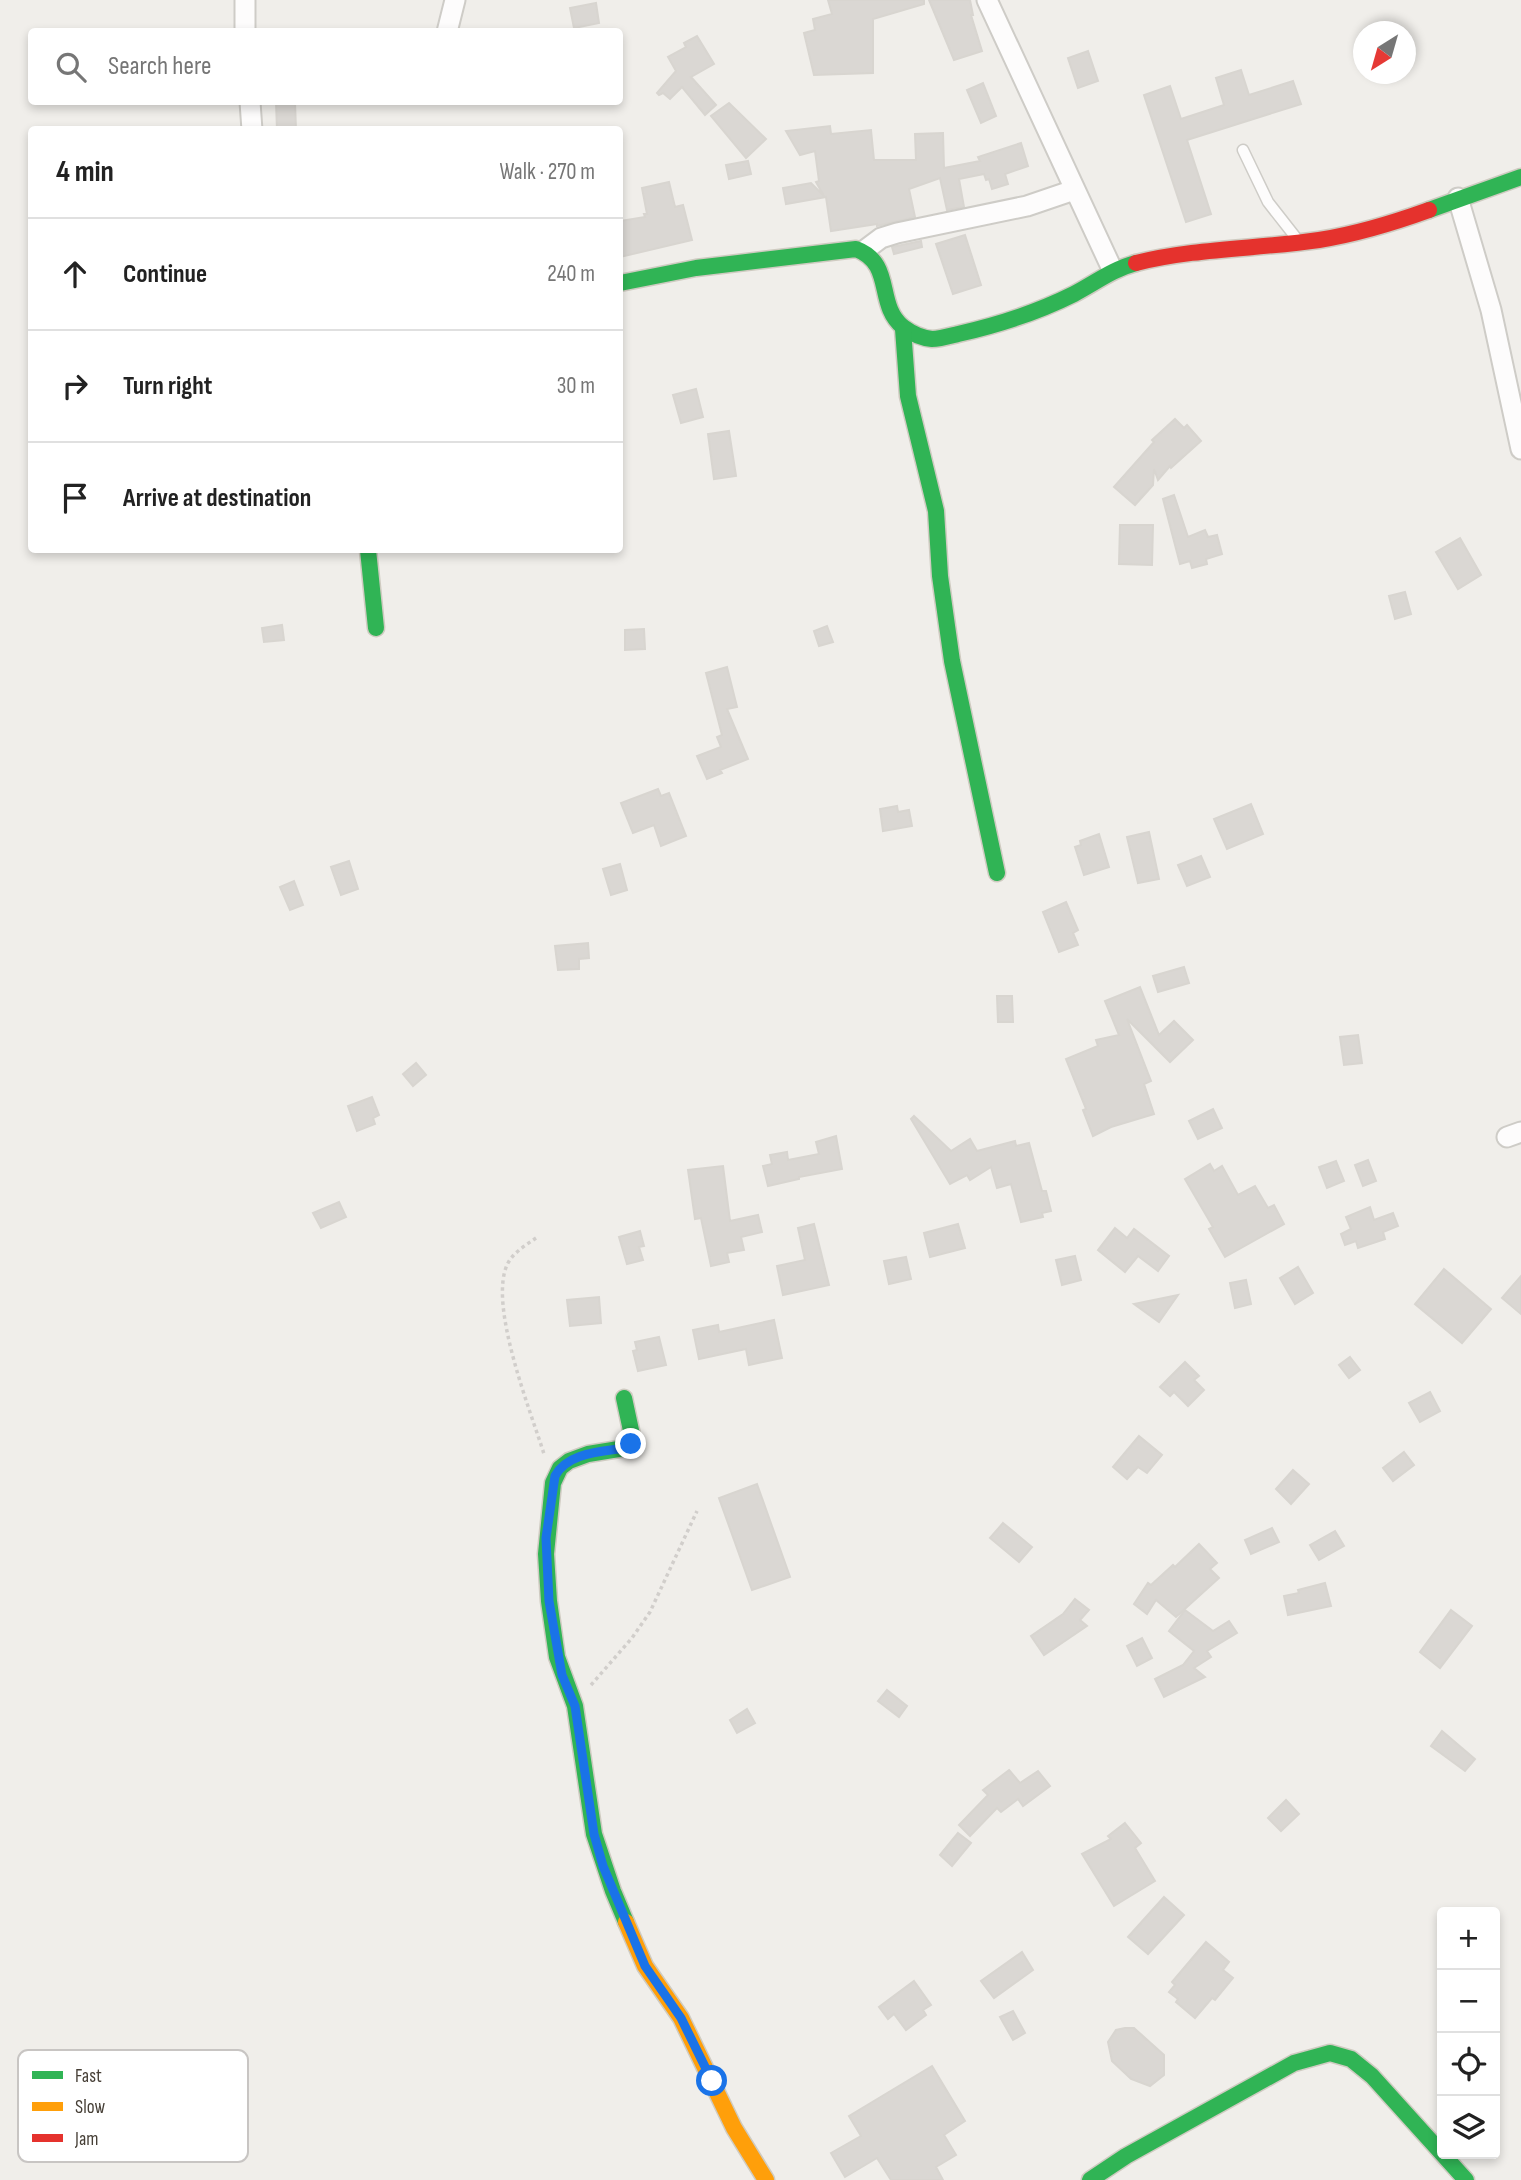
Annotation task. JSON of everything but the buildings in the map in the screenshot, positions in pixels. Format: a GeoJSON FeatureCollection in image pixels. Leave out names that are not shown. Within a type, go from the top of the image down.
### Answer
{"type":"FeatureCollection","features":[{"type":"Feature","properties":{"kind":"street"},"geometry":{"type":"LineString","coordinates":[[245,0],[245,28]]}},
{"type":"Feature","properties":{"kind":"street"},"geometry":{"type":"LineString","coordinates":[[448,28],[455,0]]}},
{"type":"Feature","properties":{"kind":"street"},"geometry":{"type":"LineString","coordinates":[[987,0],[1112,269]]}},
{"type":"Feature","properties":{"kind":"street"},"geometry":{"type":"LineString","coordinates":[[250,105],[252,126]]}},
{"type":"Feature","properties":{"kind":"street"},"geometry":{"type":"LineString","coordinates":[[623,282],[707,266],[865,250],[878,263],[888,307],[903,329],[918,338],[944,338],[1038,310],[1094,283],[1112,269],[1164,257],[1225,248],[1300,242],[1344,235],[1408,217],[1521,177]]}},
{"type":"Feature","properties":{"kind":"street"},"geometry":{"type":"LineString","coordinates":[[865,250],[881,238],[897,233],[1027,206],[1074,190]]}},
{"type":"Feature","properties":{"kind":"street"},"geometry":{"type":"LineString","coordinates":[[1458,198],[1490,310],[1521,449]]}},
{"type":"Feature","properties":{"kind":"street"},"geometry":{"type":"LineString","coordinates":[[903,329],[908,396],[936,511],[940,576],[952,661],[997,873]]}},
{"type":"Feature","properties":{"kind":"street"},"geometry":{"type":"LineString","coordinates":[[368,553],[376,628]]}},
{"type":"Feature","properties":{"kind":"street"},"geometry":{"type":"LineString","coordinates":[[624,1398],[632,1435],[631,1444],[625,1448],[588,1454],[569,1461],[560,1468],[553,1483],[546,1538],[549,1601],[562,1675],[575,1706],[594,1834],[613,1892],[645,1966],[681,2018],[734,2128],[765,2180]]}},
{"type":"Feature","properties":{"kind":"street"},"geometry":{"type":"LineString","coordinates":[[1090,2180],[1126,2156],[1294,2063],[1330,2053],[1351,2059],[1372,2076],[1466,2180]]}},
{"type":"Feature","properties":{"kind":"lane"},"geometry":{"type":"LineString","coordinates":[[1244,150],[1268,202],[1300,242]]}},
{"type":"Feature","properties":{"kind":"path"},"geometry":{"type":"LineString","coordinates":[[536,1238],[514,1255],[507,1265],[503,1297],[518,1373],[553,1483]]}},
{"type":"Feature","properties":{"kind":"path"},"geometry":{"type":"LineString","coordinates":[[575,1706],[650,1612],[697,1511]]}},
{"type":"Feature","properties":{"kind":"traffic: fast"},"geometry":{"type":"LineString","coordinates":[[1429,210],[1521,177]]}},
{"type":"Feature","properties":{"kind":"traffic: fast"},"geometry":{"type":"LineString","coordinates":[[623,282],[696,268],[856,249],[876,264],[895,318],[910,331],[932,339],[1032,312],[1136,263]]}},
{"type":"Feature","properties":{"kind":"traffic: fast"},"geometry":{"type":"LineString","coordinates":[[903,329],[908,396],[936,511],[940,576],[952,661],[997,873]]}},
{"type":"Feature","properties":{"kind":"traffic: fast"},"geometry":{"type":"LineString","coordinates":[[368,553],[376,628]]}},
{"type":"Feature","properties":{"kind":"traffic: fast"},"geometry":{"type":"LineString","coordinates":[[624,1398],[632,1435],[630,1444],[625,1448],[588,1454],[569,1461],[560,1468],[553,1483],[546,1554],[557,1657],[575,1706],[594,1834],[626,1922]]}},
{"type":"Feature","properties":{"kind":"traffic: fast"},"geometry":{"type":"LineString","coordinates":[[1090,2180],[1126,2156],[1294,2063],[1330,2053],[1351,2059],[1372,2076],[1466,2180]]}},
{"type":"Feature","properties":{"kind":"traffic: slow"},"geometry":{"type":"LineString","coordinates":[[626,1922],[645,1966],[681,2018],[734,2128],[766,2180]]}},
{"type":"Feature","properties":{"kind":"traffic: jam"},"geometry":{"type":"LineString","coordinates":[[1136,263],[1181,254],[1333,238],[1375,228],[1429,210]]}},
{"type":"Feature","properties":{"kind":"route"},"geometry":{"type":"LineString","coordinates":[[631,1444],[625,1448],[588,1454],[569,1461],[555,1476],[546,1538],[549,1601],[557,1657],[575,1706],[588,1802],[603,1866],[645,1966],[681,2018],[712,2081]]}}]}
